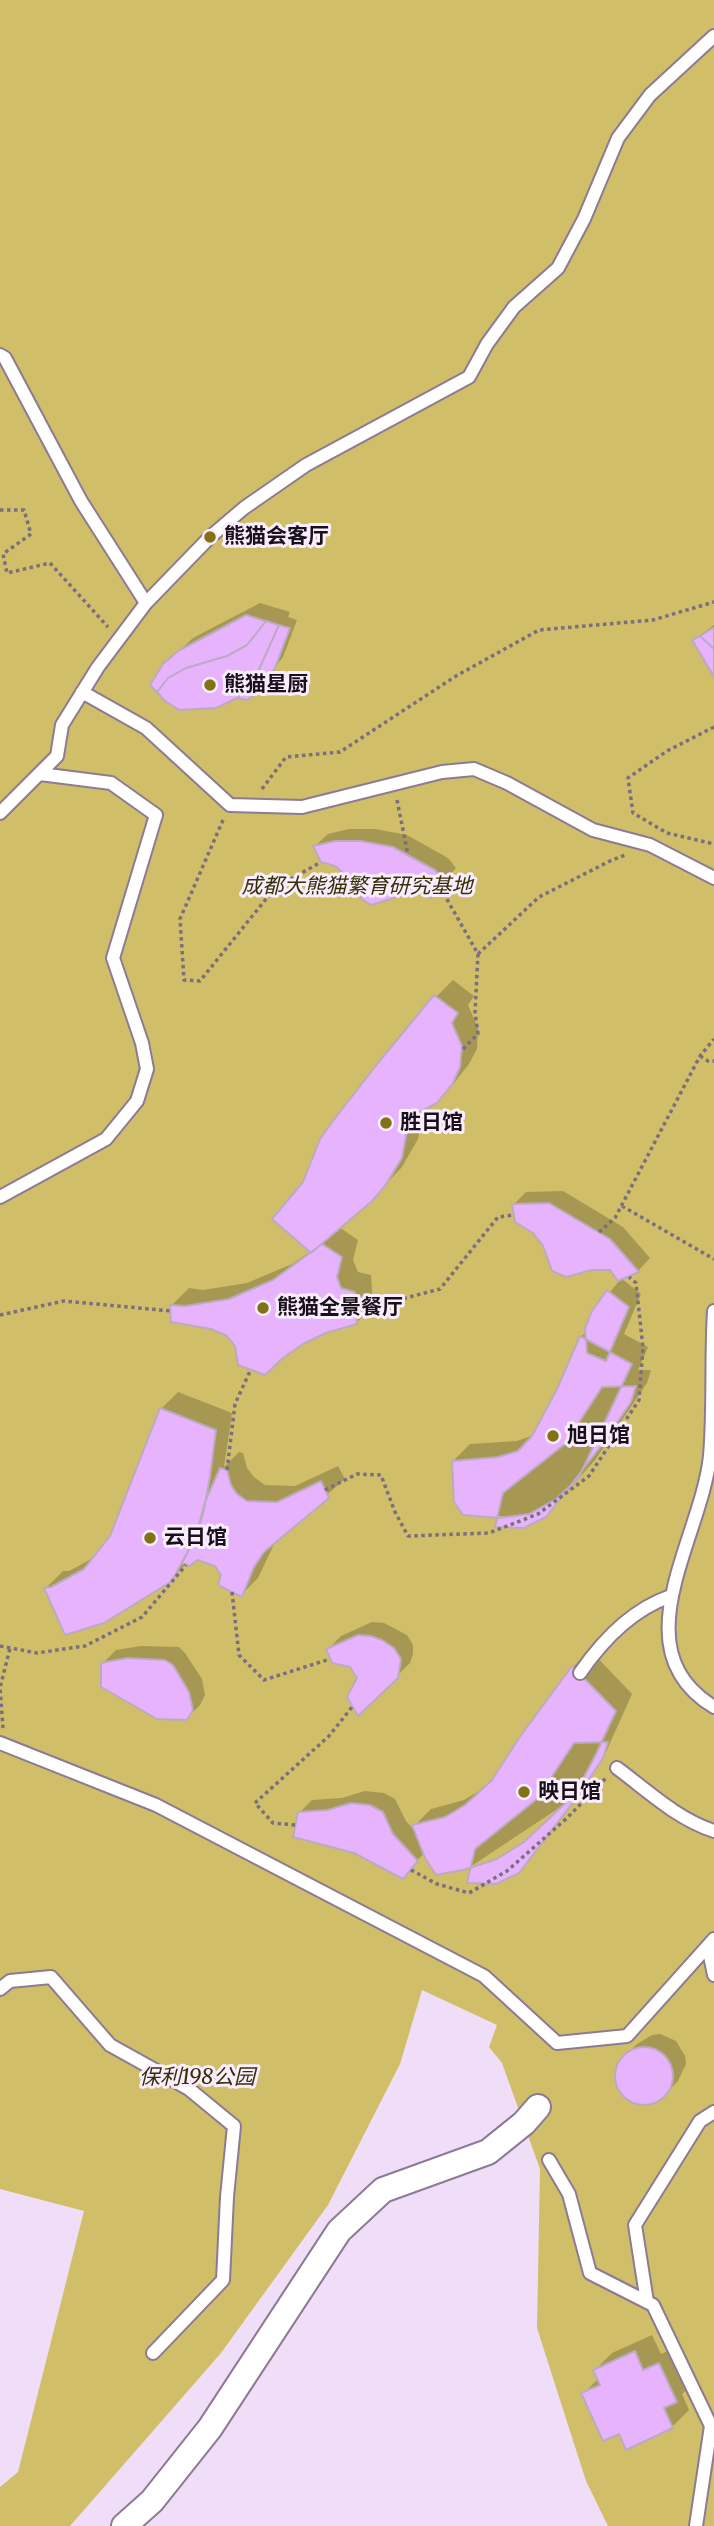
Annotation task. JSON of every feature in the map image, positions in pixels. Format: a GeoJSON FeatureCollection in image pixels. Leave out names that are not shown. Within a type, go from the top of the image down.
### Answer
{"type":"FeatureCollection","features":[{"type":"Feature","properties":{"kind":"street"},"geometry":{"type":"LineString","coordinates":[[124,2526],[152,2501],[210,2428],[339,2231],[383,2190],[488,2152],[524,2123],[538,2107]]}},
{"type":"Feature","properties":{"kind":"lane"},"geometry":{"type":"LineString","coordinates":[[0,813],[57,756],[62,725],[97,667],[146,603],[210,537],[244,508],[306,465],[469,377],[487,344],[514,307],[558,268],[584,219],[618,138],[650,95],[714,36]]}},
{"type":"Feature","properties":{"kind":"lane"},"geometry":{"type":"LineString","coordinates":[[0,355],[5,358],[81,501],[146,603]]}},
{"type":"Feature","properties":{"kind":"lane"},"geometry":{"type":"LineString","coordinates":[[82,692],[146,728],[230,805],[302,807],[442,772],[474,769],[507,783],[593,830],[650,845],[714,878]]}},
{"type":"Feature","properties":{"kind":"lane"},"geometry":{"type":"LineString","coordinates":[[0,1197],[106,1139],[137,1101],[148,1069],[142,1042],[113,958],[156,815],[111,783],[40,774]]}},
{"type":"Feature","properties":{"kind":"lane"},"geometry":{"type":"LineString","coordinates":[[714,1311],[710,1457],[696,1517],[671,1597],[668,1644],[677,1673],[687,1686],[714,1707]]}},
{"type":"Feature","properties":{"kind":"lane"},"geometry":{"type":"LineString","coordinates":[[580,1673],[594,1653],[631,1618],[660,1600],[671,1597]]}},
{"type":"Feature","properties":{"kind":"lane"},"geometry":{"type":"LineString","coordinates":[[2,1744],[156,1805],[484,1976],[557,2043],[627,2036],[711,1943]]}},
{"type":"Feature","properties":{"kind":"lane"},"geometry":{"type":"LineString","coordinates":[[617,1768],[677,1814],[697,1826],[714,1831]]}},
{"type":"Feature","properties":{"kind":"lane"},"geometry":{"type":"LineString","coordinates":[[711,1943],[714,1975]]}},
{"type":"Feature","properties":{"kind":"lane"},"geometry":{"type":"LineString","coordinates":[[0,1989],[10,1981],[51,1977],[110,2045],[189,2089],[234,2126],[223,2280],[153,2353]]}},
{"type":"Feature","properties":{"kind":"lane"},"geometry":{"type":"LineString","coordinates":[[647,2302],[635,2225],[700,2121],[714,2112]]}},
{"type":"Feature","properties":{"kind":"lane"},"geometry":{"type":"LineString","coordinates":[[549,2160],[569,2194],[590,2273],[653,2305],[711,2427],[696,2526]]}},
{"type":"Feature","properties":{"kind":"path"},"geometry":{"type":"LineString","coordinates":[[0,510],[24,510],[31,534],[3,554],[7,573],[50,563],[119,639]]}},
{"type":"Feature","properties":{"kind":"path"},"geometry":{"type":"LineString","coordinates":[[251,806],[286,757],[340,751],[456,676],[539,630],[653,620],[714,602]]}},
{"type":"Feature","properties":{"kind":"path"},"geometry":{"type":"LineString","coordinates":[[714,727],[667,751],[628,778],[633,813],[667,833],[714,844]]}},
{"type":"Feature","properties":{"kind":"path"},"geometry":{"type":"LineString","coordinates":[[394,784],[408,855]]}},
{"type":"Feature","properties":{"kind":"path"},"geometry":{"type":"LineString","coordinates":[[230,805],[180,919],[184,980],[200,981],[266,899],[282,884],[321,862]]}},
{"type":"Feature","properties":{"kind":"path"},"geometry":{"type":"LineString","coordinates":[[478,954],[539,897],[610,861],[632,853],[659,850]]}},
{"type":"Feature","properties":{"kind":"path"},"geometry":{"type":"LineString","coordinates":[[440,887],[478,954],[475,1012],[478,1034],[461,1051]]}},
{"type":"Feature","properties":{"kind":"path"},"geometry":{"type":"LineString","coordinates":[[599,1232],[615,1218],[700,1056],[714,1039]]}},
{"type":"Feature","properties":{"kind":"path"},"geometry":{"type":"LineString","coordinates":[[700,1056],[714,1061]]}},
{"type":"Feature","properties":{"kind":"path"},"geometry":{"type":"LineString","coordinates":[[621,1205],[714,1259]]}},
{"type":"Feature","properties":{"kind":"path"},"geometry":{"type":"LineString","coordinates":[[356,1311],[440,1289],[498,1217],[514,1215]]}},
{"type":"Feature","properties":{"kind":"path"},"geometry":{"type":"LineString","coordinates":[[325,1490],[357,1474],[380,1475],[408,1536],[489,1533],[538,1514],[589,1476],[639,1400],[643,1348],[636,1283],[629,1277]]}},
{"type":"Feature","properties":{"kind":"path"},"geometry":{"type":"LineString","coordinates":[[0,1315],[64,1301],[171,1311]]}},
{"type":"Feature","properties":{"kind":"path"},"geometry":{"type":"LineString","coordinates":[[227,1470],[234,1404],[251,1370]]}},
{"type":"Feature","properties":{"kind":"path"},"geometry":{"type":"LineString","coordinates":[[0,1646],[37,1653],[85,1646],[142,1617],[186,1565]]}},
{"type":"Feature","properties":{"kind":"path"},"geometry":{"type":"LineString","coordinates":[[232,1592],[239,1655],[264,1680],[330,1659]]}},
{"type":"Feature","properties":{"kind":"path"},"geometry":{"type":"LineString","coordinates":[[2,1744],[0,1688],[10,1647]]}},
{"type":"Feature","properties":{"kind":"path"},"geometry":{"type":"LineString","coordinates":[[295,1825],[273,1824],[255,1803],[329,1737],[352,1707]]}},
{"type":"Feature","properties":{"kind":"path"},"geometry":{"type":"LineString","coordinates":[[411,1870],[437,1884],[469,1893],[507,1871],[567,1818],[617,1768]]}},
{"type":"Feature","properties":{"kind":"green space","name":"成都大熊猫繁育研究基地"},"geometry":{"type":"Polygon","coordinates":[[[0,0],[714,0],[714,2526],[608,2526],[586,2481],[537,2328],[540,2169],[502,2063],[489,2047],[497,2025],[422,1990],[400,2064],[328,2205],[221,2353],[70,2526],[0,2526],[0,2487],[18,2472],[84,2211],[0,2189],[0,0]]]}},
{"type":"Feature","properties":{"kind":"building"},"geometry":{"type":"Polygon","coordinates":[[[246,615],[266,621],[247,645],[227,656],[186,668],[168,678],[157,692],[150,685],[163,664],[178,651],[246,615]]]}},
{"type":"Feature","properties":{"kind":"building"},"geometry":{"type":"Polygon","coordinates":[[[266,621],[279,625],[252,685],[237,698],[216,708],[179,710],[157,692],[168,678],[186,668],[227,656],[247,645],[266,621]]]}},
{"type":"Feature","properties":{"kind":"building"},"geometry":{"type":"Polygon","coordinates":[[[279,625],[290,628],[275,668],[260,691],[247,700],[237,698],[252,685],[279,625]]]}},
{"type":"Feature","properties":{"kind":"building"},"geometry":{"type":"Polygon","coordinates":[[[714,629],[714,649],[700,636],[714,629]]]}},
{"type":"Feature","properties":{"kind":"building"},"geometry":{"type":"Polygon","coordinates":[[[700,636],[714,649],[714,677],[692,640],[700,636]]]}},
{"type":"Feature","properties":{"kind":"building"},"geometry":{"type":"Polygon","coordinates":[[[335,841],[361,841],[393,847],[435,870],[445,882],[431,898],[423,889],[371,905],[362,899],[341,871],[321,862],[313,846],[335,841]]]}},
{"type":"Feature","properties":{"kind":"building"},"geometry":{"type":"Polygon","coordinates":[[[434,995],[458,1013],[452,1023],[462,1046],[460,1067],[453,1083],[437,1103],[418,1113],[408,1125],[402,1158],[385,1186],[372,1201],[311,1253],[272,1219],[303,1182],[320,1139],[333,1121],[434,995]]]}},
{"type":"Feature","properties":{"kind":"building"},"geometry":{"type":"Polygon","coordinates":[[[549,1203],[610,1239],[639,1272],[618,1281],[610,1270],[592,1270],[566,1277],[552,1271],[543,1246],[533,1233],[515,1222],[512,1204],[549,1203]]]}},
{"type":"Feature","properties":{"kind":"building","name":"熊猫全景餐厅"},"geometry":{"type":"Polygon","coordinates":[[[322,1244],[342,1257],[337,1277],[341,1288],[355,1292],[357,1324],[326,1333],[303,1344],[265,1375],[238,1365],[235,1346],[227,1336],[211,1329],[171,1322],[170,1305],[185,1306],[229,1299],[273,1280],[322,1244]]]}},
{"type":"Feature","properties":{"kind":"building"},"geometry":{"type":"Polygon","coordinates":[[[607,1290],[629,1307],[606,1361],[587,1353],[585,1328],[592,1311],[607,1290]]]}},
{"type":"Feature","properties":{"kind":"building"},"geometry":{"type":"Polygon","coordinates":[[[580,1336],[632,1364],[578,1479],[556,1499],[529,1514],[499,1518],[463,1515],[454,1502],[452,1461],[498,1457],[518,1451],[532,1436],[557,1389],[580,1336]]]}},
{"type":"Feature","properties":{"kind":"building"},"geometry":{"type":"Polygon","coordinates":[[[636,1386],[631,1402],[605,1441],[546,1517],[524,1528],[495,1527],[503,1493],[565,1444],[602,1387],[636,1386]]]}},
{"type":"Feature","properties":{"kind":"building"},"geometry":{"type":"Polygon","coordinates":[[[160,1408],[216,1430],[210,1477],[196,1536],[172,1581],[104,1623],[65,1635],[44,1588],[51,1587],[84,1569],[110,1536],[160,1408]]]}},
{"type":"Feature","properties":{"kind":"building"},"geometry":{"type":"Polygon","coordinates":[[[220,1468],[227,1470],[231,1485],[237,1494],[247,1501],[277,1502],[321,1481],[329,1498],[264,1552],[254,1567],[242,1597],[218,1585],[221,1575],[215,1566],[197,1560],[190,1566],[182,1563],[196,1536],[205,1502],[220,1468]]]}},
{"type":"Feature","properties":{"kind":"building"},"geometry":{"type":"Polygon","coordinates":[[[358,1635],[382,1640],[394,1648],[401,1659],[398,1678],[358,1716],[347,1697],[357,1678],[350,1667],[332,1663],[326,1649],[358,1635]]]}},
{"type":"Feature","properties":{"kind":"building"},"geometry":{"type":"Polygon","coordinates":[[[127,1658],[165,1660],[173,1665],[189,1692],[193,1710],[187,1720],[157,1719],[101,1687],[101,1663],[127,1658]]]}},
{"type":"Feature","properties":{"kind":"building"},"geometry":{"type":"Polygon","coordinates":[[[572,1666],[616,1711],[575,1794],[524,1842],[497,1859],[436,1875],[425,1858],[412,1825],[445,1817],[465,1805],[492,1780],[572,1666]]]}},
{"type":"Feature","properties":{"kind":"building"},"geometry":{"type":"Polygon","coordinates":[[[608,1742],[603,1758],[577,1797],[519,1873],[496,1884],[467,1883],[475,1849],[537,1799],[574,1743],[608,1742]]]}},
{"type":"Feature","properties":{"kind":"building"},"geometry":{"type":"Polygon","coordinates":[[[351,1803],[370,1805],[383,1812],[393,1834],[418,1861],[403,1879],[354,1853],[293,1837],[298,1812],[328,1810],[351,1803]]]}},
{"type":"Feature","properties":{"kind":"building"},"geometry":{"type":"Polygon","coordinates":[[[638,2047],[650,2047],[665,2055],[673,2070],[673,2082],[665,2097],[650,2105],[638,2105],[623,2097],[615,2082],[615,2070],[623,2055],[638,2047]]]}},
{"type":"Feature","properties":{"kind":"building"},"geometry":{"type":"Polygon","coordinates":[[[635,2351],[643,2370],[659,2363],[677,2402],[664,2408],[673,2428],[626,2450],[619,2434],[603,2441],[581,2393],[600,2385],[593,2370],[635,2351]]]}},
{"type":"Feature","properties":{"kind":"place","name":"熊猫会客厅"},"geometry":{"type":"Point","coordinates":[210,537]}},
{"type":"Feature","properties":{"kind":"place","name":"熊猫星厨"},"geometry":{"type":"Point","coordinates":[210,685]}},
{"type":"Feature","properties":{"kind":"place","name":"胜日馆"},"geometry":{"type":"Point","coordinates":[386,1123]}},
{"type":"Feature","properties":{"kind":"place","name":"熊猫全景餐厅"},"geometry":{"type":"Point","coordinates":[263,1308]}},
{"type":"Feature","properties":{"kind":"place","name":"旭日馆"},"geometry":{"type":"Point","coordinates":[553,1436]}},
{"type":"Feature","properties":{"kind":"place","name":"云日馆"},"geometry":{"type":"Point","coordinates":[150,1538]}},
{"type":"Feature","properties":{"kind":"place","name":"映日馆"},"geometry":{"type":"Point","coordinates":[524,1792]}},
{"type":"Feature","properties":{"kind":"park label","name":"保利198公园"},"geometry":{"type":"Point","coordinates":[197,2078]}}]}
